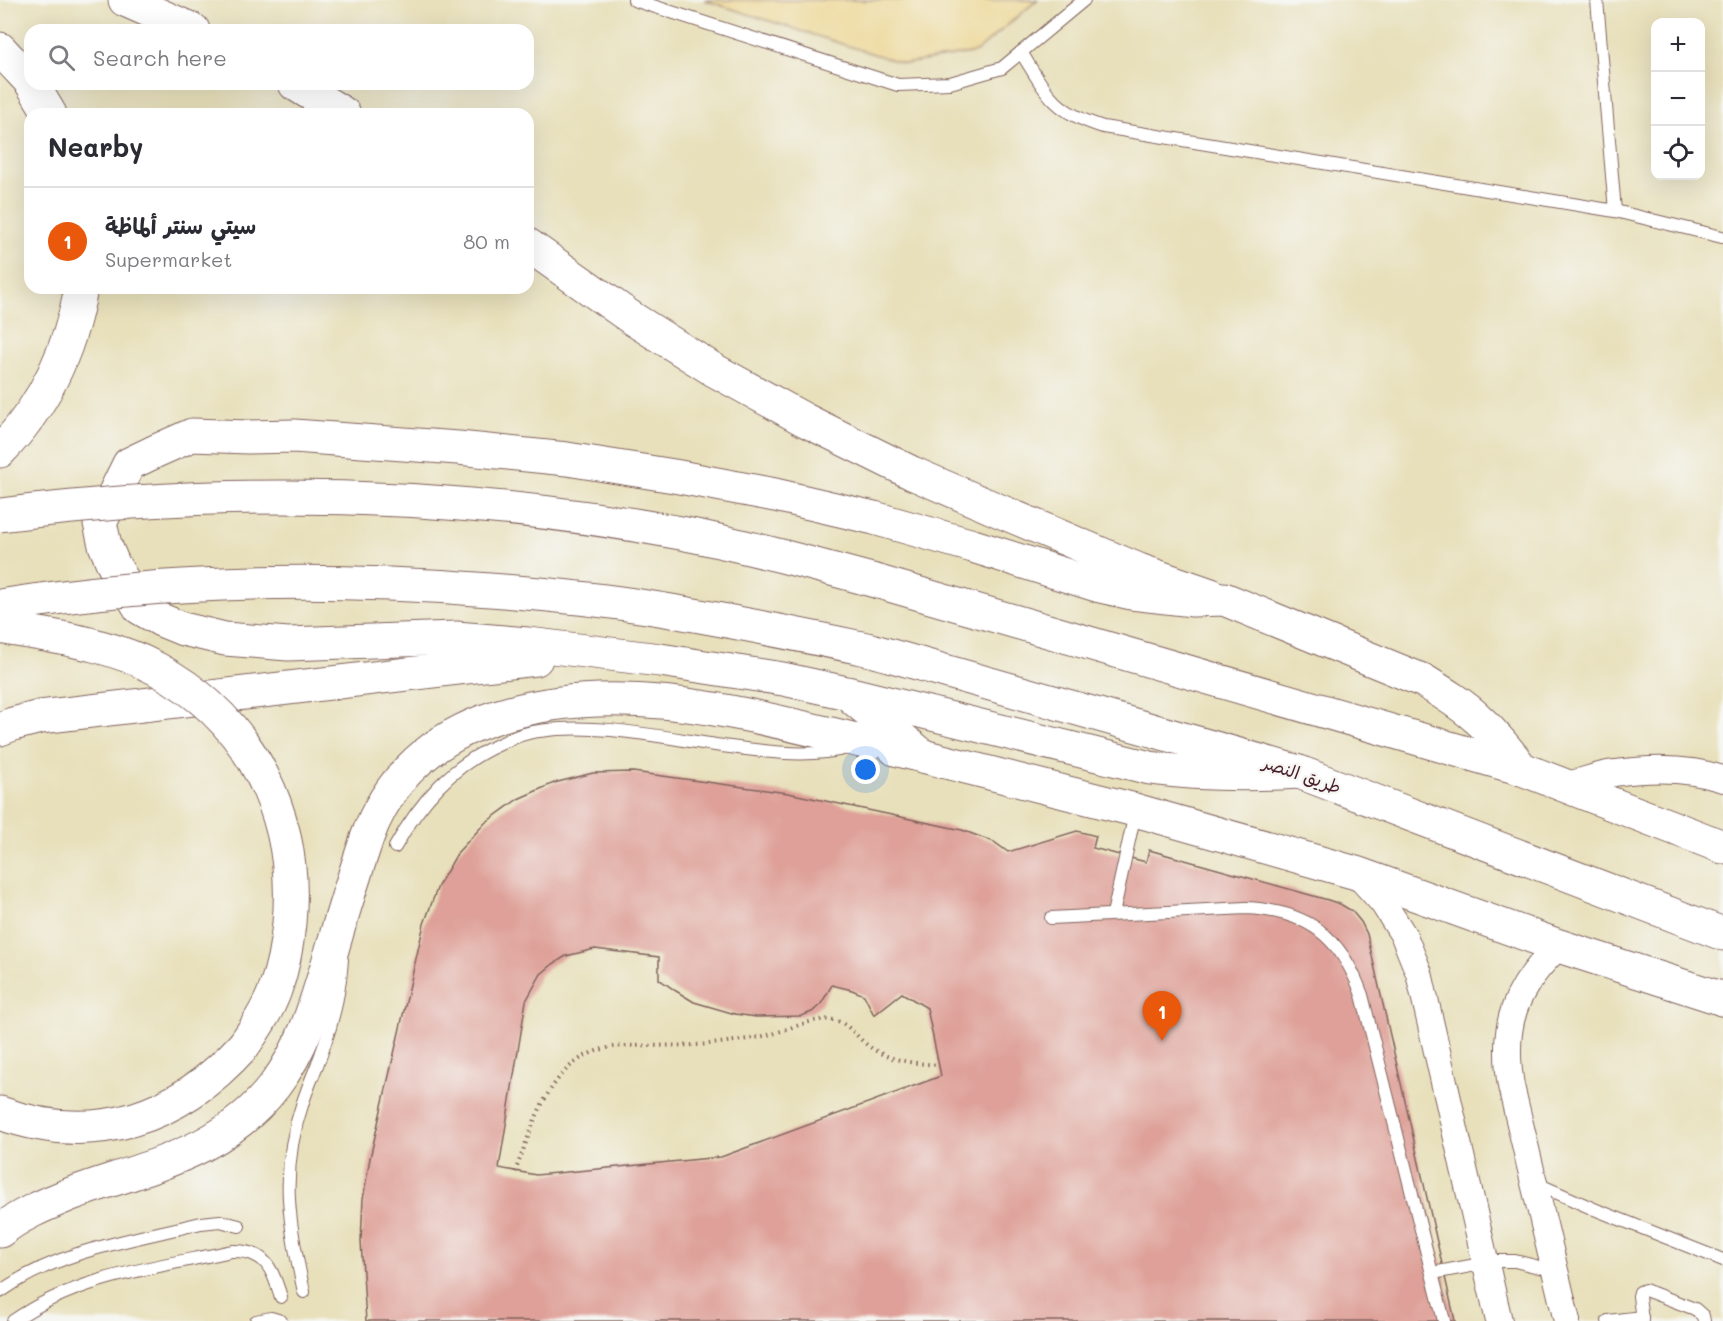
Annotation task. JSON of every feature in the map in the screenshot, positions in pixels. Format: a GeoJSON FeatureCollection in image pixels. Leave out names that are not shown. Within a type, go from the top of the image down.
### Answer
{"type":"FeatureCollection","features":[{"type":"Feature","properties":{"kind":"main road"},"geometry":{"type":"LineString","coordinates":[[125,0],[179,24]]}},
{"type":"Feature","properties":{"kind":"main road"},"geometry":{"type":"LineString","coordinates":[[0,49],[24,75]]}},
{"type":"Feature","properties":{"kind":"main road"},"geometry":{"type":"LineString","coordinates":[[36,90],[46,108]]}},
{"type":"Feature","properties":{"kind":"main road"},"geometry":{"type":"LineString","coordinates":[[306,90],[335,108]]}},
{"type":"Feature","properties":{"kind":"main road"},"geometry":{"type":"LineString","coordinates":[[534,249],[633,319],[714,370],[805,420],[912,472],[1139,570],[1224,599],[1424,681],[1452,698],[1478,719],[1522,769]]}},
{"type":"Feature","properties":{"kind":"main road"},"geometry":{"type":"LineString","coordinates":[[0,451],[28,418],[49,387],[65,352],[80,294]]}},
{"type":"Feature","properties":{"kind":"main road"},"geometry":{"type":"LineString","coordinates":[[1224,599],[1182,599],[1131,593],[1100,586],[874,518],[775,495],[674,476],[567,459],[294,436],[192,435],[156,451],[129,464],[100,524],[105,545],[114,566],[141,608],[183,629],[225,639],[288,644],[456,638],[528,644],[783,679],[1150,768],[1225,775],[1299,772]]}},
{"type":"Feature","properties":{"kind":"main road"},"geometry":{"type":"LineString","coordinates":[[0,515],[76,505],[166,499],[279,495],[380,497],[481,504],[582,517],[681,534],[781,555],[879,582],[1522,769],[1723,847]]}},
{"type":"Feature","properties":{"kind":"main road","name":"طريق النصر"},"geometry":{"type":"LineString","coordinates":[[0,606],[101,592],[180,586],[304,582],[417,585],[531,593],[645,607],[758,626],[870,650],[1299,772],[1723,934]]}},
{"type":"Feature","properties":{"kind":"main road"},"geometry":{"type":"LineString","coordinates":[[0,627],[98,646],[128,656],[157,669],[183,685],[207,704],[230,727],[249,752],[264,778],[283,828],[290,868],[291,900],[284,962],[275,991],[244,1045],[223,1068],[199,1088],[173,1104],[144,1116],[115,1124],[53,1126],[22,1121],[0,1113]]}},
{"type":"Feature","properties":{"kind":"main road"},"geometry":{"type":"LineString","coordinates":[[0,729],[52,716],[477,665],[599,654]]}},
{"type":"Feature","properties":{"kind":"main road"},"geometry":{"type":"LineString","coordinates":[[847,693],[923,756]]}},
{"type":"Feature","properties":{"kind":"main road"},"geometry":{"type":"LineString","coordinates":[[0,1231],[40,1206],[151,1169],[197,1150],[242,1121],[275,1085],[299,1047],[314,1009],[368,835],[390,793],[404,775],[439,743],[459,731],[519,710],[558,702],[599,699],[653,701],[736,712],[923,756],[1135,810],[1356,873],[1558,946],[1723,998]]}},
{"type":"Feature","properties":{"kind":"street"},"geometry":{"type":"LineString","coordinates":[[1565,786],[1614,773],[1664,770],[1723,779]]}},
{"type":"Feature","properties":{"kind":"street"},"geometry":{"type":"LineString","coordinates":[[1356,873],[1383,903],[1404,936],[1419,973],[1499,1321]]}},
{"type":"Feature","properties":{"kind":"street"},"geometry":{"type":"LineString","coordinates":[[1558,946],[1540,964],[1525,985],[1514,1009],[1508,1034],[1507,1060],[1511,1086],[1567,1321]]}},
{"type":"Feature","properties":{"kind":"lane"},"geometry":{"type":"LineString","coordinates":[[634,0],[898,85],[950,83],[1002,68],[1084,0]]}},
{"type":"Feature","properties":{"kind":"lane"},"geometry":{"type":"LineString","coordinates":[[1597,0],[1615,211]]}},
{"type":"Feature","properties":{"kind":"lane"},"geometry":{"type":"LineString","coordinates":[[1021,52],[1051,99],[1074,116],[1104,127],[1615,211],[1722,237]]}},
{"type":"Feature","properties":{"kind":"lane"},"geometry":{"type":"LineString","coordinates":[[395,847],[408,823],[424,801],[463,764],[495,746],[537,731],[583,728],[616,731],[786,754],[833,751],[869,743]]}},
{"type":"Feature","properties":{"kind":"lane"},"geometry":{"type":"LineString","coordinates":[[1113,914],[1135,810]]}},
{"type":"Feature","properties":{"kind":"lane"},"geometry":{"type":"LineString","coordinates":[[304,1292],[290,1231],[288,1205],[290,1153],[302,1102],[334,1015],[341,978],[345,908]]}},
{"type":"Feature","properties":{"kind":"lane"},"geometry":{"type":"LineString","coordinates":[[1051,918],[1246,908],[1272,909],[1297,917],[1320,930],[1339,948],[1353,970],[1362,995],[1444,1321]]}},
{"type":"Feature","properties":{"kind":"lane"},"geometry":{"type":"LineString","coordinates":[[1534,1183],[1723,1260]]}},
{"type":"Feature","properties":{"kind":"lane"},"geometry":{"type":"LineString","coordinates":[[0,1292],[22,1277],[75,1255],[201,1223],[220,1221],[239,1226]]}},
{"type":"Feature","properties":{"kind":"lane"},"geometry":{"type":"LineString","coordinates":[[13,1321],[34,1306],[78,1286],[232,1251],[255,1254],[265,1261],[273,1271],[281,1297]]}},
{"type":"Feature","properties":{"kind":"lane"},"geometry":{"type":"LineString","coordinates":[[1432,1273],[1485,1262],[1515,1261],[1555,1271]]}},
{"type":"Feature","properties":{"kind":"lane"},"geometry":{"type":"LineString","coordinates":[[1608,1321],[1642,1319],[1640,1292],[1642,1290],[1648,1290],[1695,1309],[1703,1316],[1704,1321]]}},
{"type":"Feature","properties":{"kind":"lane"},"geometry":{"type":"LineString","coordinates":[[256,1321],[271,1318],[281,1321]]}},
{"type":"Feature","properties":{"kind":"path"},"geometry":{"type":"LineString","coordinates":[[514,1172],[541,1104],[550,1088],[561,1074],[575,1063],[608,1048],[693,1046],[726,1042],[769,1035],[827,1019],[845,1024],[865,1043],[896,1060],[939,1065]]}},
{"type":"Feature","properties":{"kind":"sand"},"geometry":{"type":"Polygon","coordinates":[[[704,0],[1037,0],[976,52],[905,64],[704,0]]]}},
{"type":"Feature","properties":{"kind":"building"},"geometry":{"type":"Polygon","coordinates":[[[633,772],[788,793],[962,830],[994,842],[1008,852],[1077,831],[1096,836],[1093,848],[1146,862],[1149,850],[1328,900],[1352,911],[1367,934],[1455,1321],[366,1321],[361,1241],[363,1199],[370,1158],[424,924],[438,886],[458,852],[485,823],[518,799],[554,783],[593,773],[633,772]],[[595,949],[566,956],[541,974],[526,1001],[499,1168],[536,1175],[721,1157],[941,1076],[927,1008],[902,993],[874,1015],[864,995],[832,985],[821,1004],[812,1012],[801,1016],[756,1017],[735,1014],[694,1002],[659,979],[659,957],[595,949]]]}},
{"type":"Feature","properties":{"kind":"place","name":"سيتي سنتر ألماظة"},"geometry":{"type":"Point","coordinates":[1162,1041]}}]}
